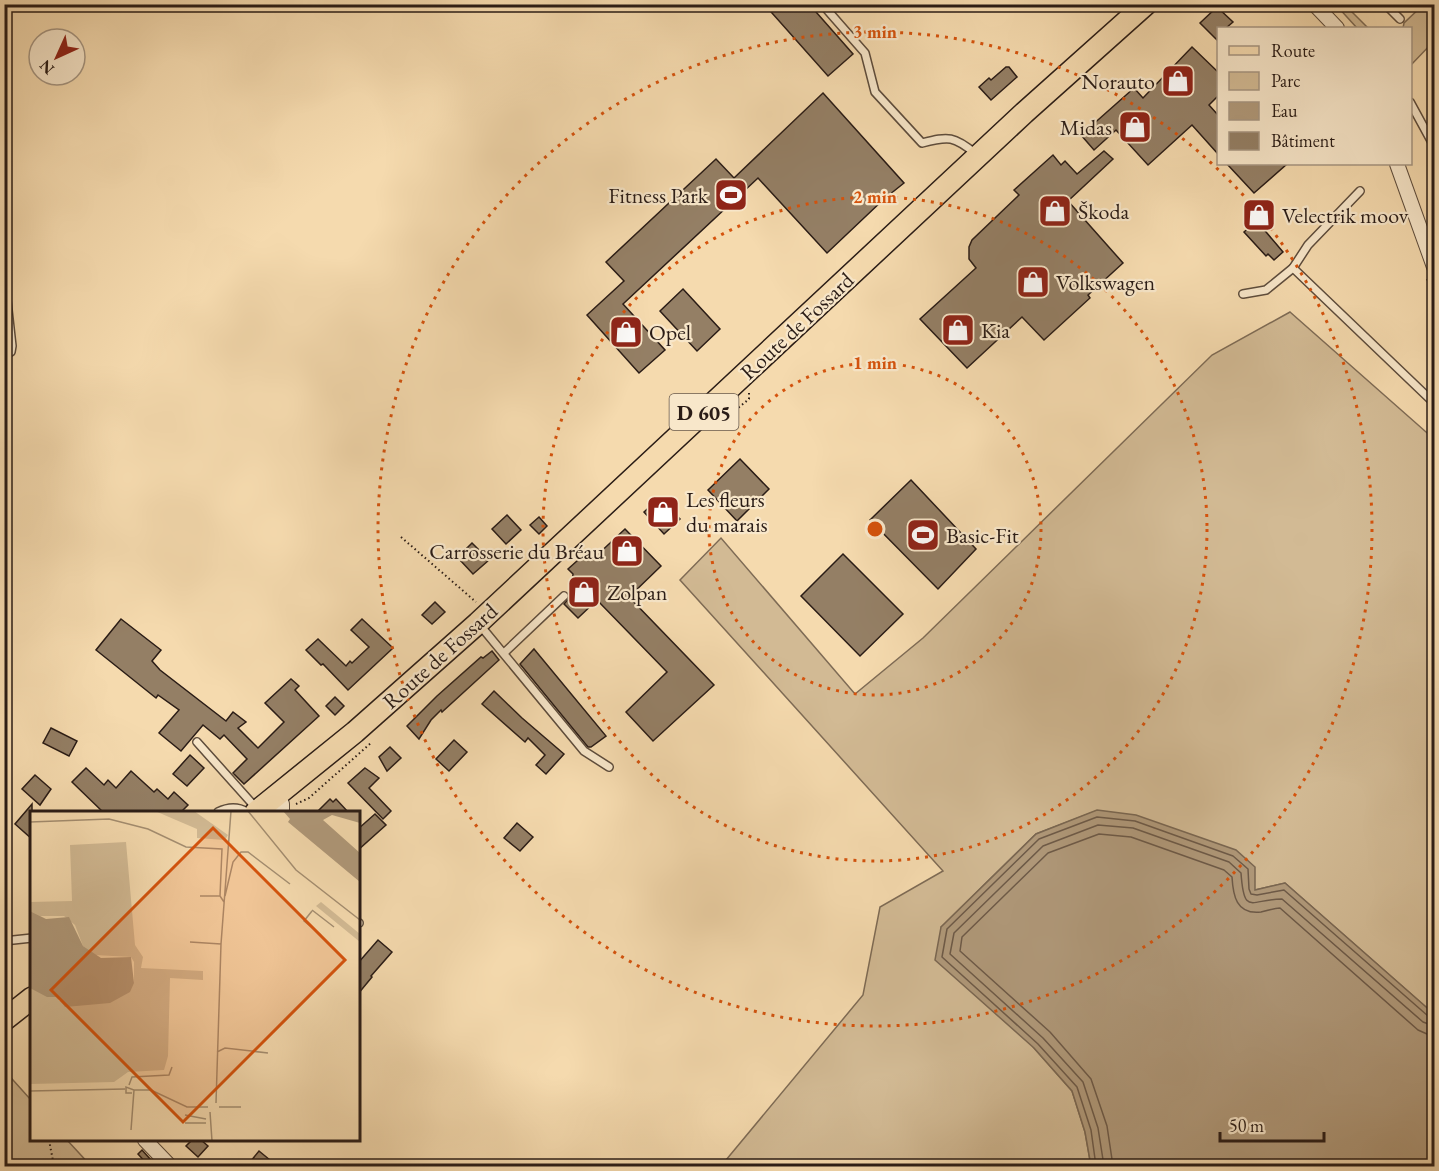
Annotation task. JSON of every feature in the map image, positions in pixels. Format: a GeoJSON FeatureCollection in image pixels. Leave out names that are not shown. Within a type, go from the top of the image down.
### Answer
{"type":"FeatureCollection","features":[{"type":"Feature","properties":{"kind":"main road","name":"Route de Fossard"},"geometry":{"type":"LineString","coordinates":[[257,811],[279,804],[1146,4]]}},
{"type":"Feature","properties":{"kind":"main road"},"geometry":{"type":"LineString","coordinates":[[4,1020],[30,1000]]}},
{"type":"Feature","properties":{"kind":"street"},"geometry":{"type":"LineString","coordinates":[[1314,4],[1336,27]]}},
{"type":"Feature","properties":{"kind":"street"},"geometry":{"type":"LineString","coordinates":[[1397,165],[1434,267]]}},
{"type":"Feature","properties":{"kind":"street"},"geometry":{"type":"LineString","coordinates":[[146,1141],[170,1167]]}},
{"type":"Feature","properties":{"kind":"lane"},"geometry":{"type":"LineString","coordinates":[[822,4],[865,53],[875,92],[922,143],[942,138],[960,141],[979,156]]}},
{"type":"Feature","properties":{"kind":"lane"},"geometry":{"type":"LineString","coordinates":[[1385,4],[1400,20]]}},
{"type":"Feature","properties":{"kind":"lane"},"geometry":{"type":"LineString","coordinates":[[1412,106],[1434,146]]}},
{"type":"Feature","properties":{"kind":"lane"},"geometry":{"type":"LineString","coordinates":[[1243,294],[1266,290],[1293,268],[1308,245],[1360,190]]}},
{"type":"Feature","properties":{"kind":"lane"},"geometry":{"type":"LineString","coordinates":[[1293,268],[1434,403]]}},
{"type":"Feature","properties":{"kind":"lane"},"geometry":{"type":"LineString","coordinates":[[4,274],[12,346],[11,352],[4,355]]}},
{"type":"Feature","properties":{"kind":"lane"},"geometry":{"type":"LineString","coordinates":[[504,653],[564,596]]}},
{"type":"Feature","properties":{"kind":"lane"},"geometry":{"type":"LineString","coordinates":[[483,617],[504,653],[584,751],[609,767]]}},
{"type":"Feature","properties":{"kind":"lane"},"geometry":{"type":"LineString","coordinates":[[197,742],[253,811]]}},
{"type":"Feature","properties":{"kind":"lane"},"geometry":{"type":"LineString","coordinates":[[222,811],[237,808],[250,811]]}},
{"type":"Feature","properties":{"kind":"lane"},"geometry":{"type":"LineString","coordinates":[[4,941],[30,938]]}},
{"type":"Feature","properties":{"kind":"path"},"geometry":{"type":"LineString","coordinates":[[401,537],[483,617]]}},
{"type":"Feature","properties":{"kind":"path"},"geometry":{"type":"LineString","coordinates":[[50,1141],[54,1167]]}},
{"type":"Feature","properties":{"kind":"green space"},"geometry":{"type":"Polygon","coordinates":[[[1336,5],[1345,5],[1367,27],[1356,27],[1336,5]]]}},
{"type":"Feature","properties":{"kind":"green space"},"geometry":{"type":"Polygon","coordinates":[[[1423,5],[1434,5],[1434,41],[1412,64],[1412,27],[1403,27],[1404,23],[1423,5]]]}},
{"type":"Feature","properties":{"kind":"green space"},"geometry":{"type":"Polygon","coordinates":[[[1290,312],[1434,439],[1434,1014],[1285,883],[1255,890],[1096,811],[1036,834],[941,927],[1034,1048],[1072,1091],[1085,1132],[1091,1166],[721,1166],[863,995],[880,907],[943,871],[680,580],[721,538],[855,694],[923,638],[1212,355],[1290,312]]]}},
{"type":"Feature","properties":{"kind":"green space"},"geometry":{"type":"Polygon","coordinates":[[[4,1070],[30,1099],[30,1141],[68,1141],[91,1166],[5,1166],[4,1070]]]}},
{"type":"Feature","properties":{"kind":"water"},"geometry":{"type":"Polygon","coordinates":[[[1097,810],[1136,815],[1236,850],[1255,867],[1255,890],[1285,883],[1434,1014],[1434,1166],[1091,1166],[1085,1132],[1072,1091],[1034,1048],[935,960],[941,927],[1036,834],[1097,810]]]}},
{"type":"Feature","properties":{"kind":"building"},"geometry":{"type":"Polygon","coordinates":[[[764,4],[809,4],[853,54],[828,76],[764,4]]]}},
{"type":"Feature","properties":{"kind":"building"},"geometry":{"type":"Polygon","coordinates":[[[1217,7],[1233,22],[1227,27],[1217,27],[1217,40],[1200,23],[1217,7]]]}},
{"type":"Feature","properties":{"kind":"building"},"geometry":{"type":"Polygon","coordinates":[[[1192,47],[1217,71],[1217,97],[1209,105],[1217,114],[1217,153],[1192,125],[1148,165],[1116,130],[1094,150],[1081,135],[1134,88],[1143,98],[1192,47]]]}},
{"type":"Feature","properties":{"kind":"building"},"geometry":{"type":"Polygon","coordinates":[[[1009,67],[1017,77],[991,100],[979,87],[1009,67]]]}},
{"type":"Feature","properties":{"kind":"building"},"geometry":{"type":"Polygon","coordinates":[[[823,93],[904,183],[827,253],[758,178],[623,304],[665,350],[639,373],[587,315],[624,281],[606,262],[716,159],[734,178],[823,93]]]}},
{"type":"Feature","properties":{"kind":"building"},"geometry":{"type":"Polygon","coordinates":[[[1104,151],[1113,159],[1068,201],[1123,263],[1088,295],[1090,298],[1044,340],[1022,317],[967,368],[920,319],[976,268],[969,259],[969,247],[972,240],[1019,195],[1014,190],[1053,155],[1061,165],[1065,161],[1077,174],[1104,151]]]}},
{"type":"Feature","properties":{"kind":"building"},"geometry":{"type":"Polygon","coordinates":[[[1228,165],[1286,165],[1254,193],[1228,165]]]}},
{"type":"Feature","properties":{"kind":"building"},"geometry":{"type":"Polygon","coordinates":[[[1253,224],[1257,229],[1261,226],[1283,252],[1274,260],[1268,254],[1266,256],[1244,232],[1253,224]]]}},
{"type":"Feature","properties":{"kind":"building"},"geometry":{"type":"Polygon","coordinates":[[[683,289],[720,329],[697,351],[660,311],[683,289]]]}},
{"type":"Feature","properties":{"kind":"building"},"geometry":{"type":"Polygon","coordinates":[[[740,459],[769,489],[737,521],[708,490],[740,459]]]}},
{"type":"Feature","properties":{"kind":"building","name":"Basic-Fit"},"geometry":{"type":"Polygon","coordinates":[[[911,480],[976,549],[938,589],[870,520],[911,480]]]}},
{"type":"Feature","properties":{"kind":"building"},"geometry":{"type":"Polygon","coordinates":[[[656,501],[663,501],[680,519],[664,534],[644,512],[656,501]]]}},
{"type":"Feature","properties":{"kind":"building"},"geometry":{"type":"Polygon","coordinates":[[[507,515],[521,530],[506,544],[492,529],[507,515]]]}},
{"type":"Feature","properties":{"kind":"building"},"geometry":{"type":"Polygon","coordinates":[[[539,517],[547,526],[539,534],[530,525],[539,517]]]}},
{"type":"Feature","properties":{"kind":"building"},"geometry":{"type":"Polygon","coordinates":[[[625,529],[661,566],[629,597],[714,685],[653,741],[626,712],[667,672],[597,600],[578,618],[564,604],[571,596],[573,574],[568,569],[587,552],[593,559],[625,529]]]}},
{"type":"Feature","properties":{"kind":"building"},"geometry":{"type":"Polygon","coordinates":[[[472,543],[489,560],[473,574],[460,560],[465,555],[462,553],[472,543]]]}},
{"type":"Feature","properties":{"kind":"building"},"geometry":{"type":"Polygon","coordinates":[[[843,554],[903,614],[860,656],[801,596],[843,554]]]}},
{"type":"Feature","properties":{"kind":"building"},"geometry":{"type":"Polygon","coordinates":[[[435,602],[445,612],[432,624],[422,615],[435,602]]]}},
{"type":"Feature","properties":{"kind":"building"},"geometry":{"type":"Polygon","coordinates":[[[121,619],[161,650],[152,661],[160,670],[226,721],[233,712],[246,722],[238,728],[258,748],[284,722],[265,703],[291,679],[299,686],[295,690],[319,716],[244,784],[233,773],[247,759],[224,735],[220,739],[203,725],[181,751],[159,733],[179,710],[158,695],[156,698],[96,650],[121,619]]]}},
{"type":"Feature","properties":{"kind":"building"},"geometry":{"type":"Polygon","coordinates":[[[362,619],[393,648],[348,690],[306,650],[318,639],[346,666],[350,661],[352,663],[369,647],[351,630],[362,619]]]}},
{"type":"Feature","properties":{"kind":"building"},"geometry":{"type":"Polygon","coordinates":[[[534,649],[606,736],[591,747],[588,747],[520,664],[534,649]]]}},
{"type":"Feature","properties":{"kind":"building"},"geometry":{"type":"Polygon","coordinates":[[[492,651],[499,660],[442,712],[441,710],[431,720],[419,739],[407,726],[481,657],[483,658],[492,651]]]}},
{"type":"Feature","properties":{"kind":"building"},"geometry":{"type":"Polygon","coordinates":[[[494,691],[564,754],[546,774],[536,765],[545,755],[528,738],[525,742],[482,704],[494,691]]]}},
{"type":"Feature","properties":{"kind":"building"},"geometry":{"type":"Polygon","coordinates":[[[335,697],[344,706],[335,715],[326,706],[335,697]]]}},
{"type":"Feature","properties":{"kind":"building"},"geometry":{"type":"Polygon","coordinates":[[[51,728],[77,741],[69,756],[43,743],[51,728]]]}},
{"type":"Feature","properties":{"kind":"building"},"geometry":{"type":"Polygon","coordinates":[[[454,740],[467,752],[449,771],[436,759],[454,740]]]}},
{"type":"Feature","properties":{"kind":"building"},"geometry":{"type":"Polygon","coordinates":[[[390,747],[401,758],[387,771],[379,757],[390,747]]]}},
{"type":"Feature","properties":{"kind":"building"},"geometry":{"type":"Polygon","coordinates":[[[190,755],[204,768],[187,786],[173,774],[190,755]]]}},
{"type":"Feature","properties":{"kind":"building"},"geometry":{"type":"Polygon","coordinates":[[[86,768],[104,785],[108,780],[116,788],[131,771],[154,792],[157,789],[168,799],[174,792],[188,805],[182,811],[102,811],[72,782],[86,768]]]}},
{"type":"Feature","properties":{"kind":"building"},"geometry":{"type":"Polygon","coordinates":[[[365,768],[379,778],[369,788],[391,811],[383,819],[348,783],[365,768]]]}},
{"type":"Feature","properties":{"kind":"building"},"geometry":{"type":"Polygon","coordinates":[[[35,775],[51,789],[40,805],[22,789],[35,775]]]}},
{"type":"Feature","properties":{"kind":"building"},"geometry":{"type":"Polygon","coordinates":[[[330,799],[333,802],[336,799],[347,811],[318,811],[330,799]]]}},
{"type":"Feature","properties":{"kind":"building"},"geometry":{"type":"Polygon","coordinates":[[[32,804],[30,837],[15,824],[32,804]]]}},
{"type":"Feature","properties":{"kind":"building"},"geometry":{"type":"Polygon","coordinates":[[[375,814],[386,825],[360,848],[360,827],[375,814]]]}},
{"type":"Feature","properties":{"kind":"building"},"geometry":{"type":"Polygon","coordinates":[[[517,823],[533,837],[520,851],[504,838],[517,823]]]}},
{"type":"Feature","properties":{"kind":"building"},"geometry":{"type":"Polygon","coordinates":[[[378,940],[392,952],[360,992],[360,961],[378,940]]]}},
{"type":"Feature","properties":{"kind":"building"},"geometry":{"type":"Polygon","coordinates":[[[191,1141],[202,1141],[208,1146],[198,1157],[186,1146],[191,1141]]]}},
{"type":"Feature","properties":{"kind":"building"},"geometry":{"type":"Polygon","coordinates":[[[142,1150],[151,1160],[147,1164],[138,1154],[142,1150]]]}},
{"type":"Feature","properties":{"kind":"building"},"geometry":{"type":"Polygon","coordinates":[[[259,1151],[270,1160],[264,1167],[246,1167],[259,1151]]]}},
{"type":"Feature","properties":{"kind":"place","name":"Norauto"},"geometry":{"type":"Point","coordinates":[1178,81]}},
{"type":"Feature","properties":{"kind":"place","name":"Midas"},"geometry":{"type":"Point","coordinates":[1135,127]}},
{"type":"Feature","properties":{"kind":"place","name":"Fitness Park"},"geometry":{"type":"Point","coordinates":[731,195]}},
{"type":"Feature","properties":{"kind":"place","name":"Škoda"},"geometry":{"type":"Point","coordinates":[1055,211]}},
{"type":"Feature","properties":{"kind":"place","name":"Velectrik moov"},"geometry":{"type":"Point","coordinates":[1259,215]}},
{"type":"Feature","properties":{"kind":"place","name":"Volkswagen"},"geometry":{"type":"Point","coordinates":[1033,282]}},
{"type":"Feature","properties":{"kind":"place","name":"Kia"},"geometry":{"type":"Point","coordinates":[958,330]}},
{"type":"Feature","properties":{"kind":"place","name":"Opel"},"geometry":{"type":"Point","coordinates":[626,332]}},
{"type":"Feature","properties":{"kind":"place","name":"Les fleurs du marais"},"geometry":{"type":"Point","coordinates":[663,512]}},
{"type":"Feature","properties":{"kind":"place","name":"Basic-Fit"},"geometry":{"type":"Point","coordinates":[923,535]}},
{"type":"Feature","properties":{"kind":"place","name":"Carrosserie du Bréau"},"geometry":{"type":"Point","coordinates":[627,551]}},
{"type":"Feature","properties":{"kind":"place","name":"Zolpan"},"geometry":{"type":"Point","coordinates":[584,592]}}]}
